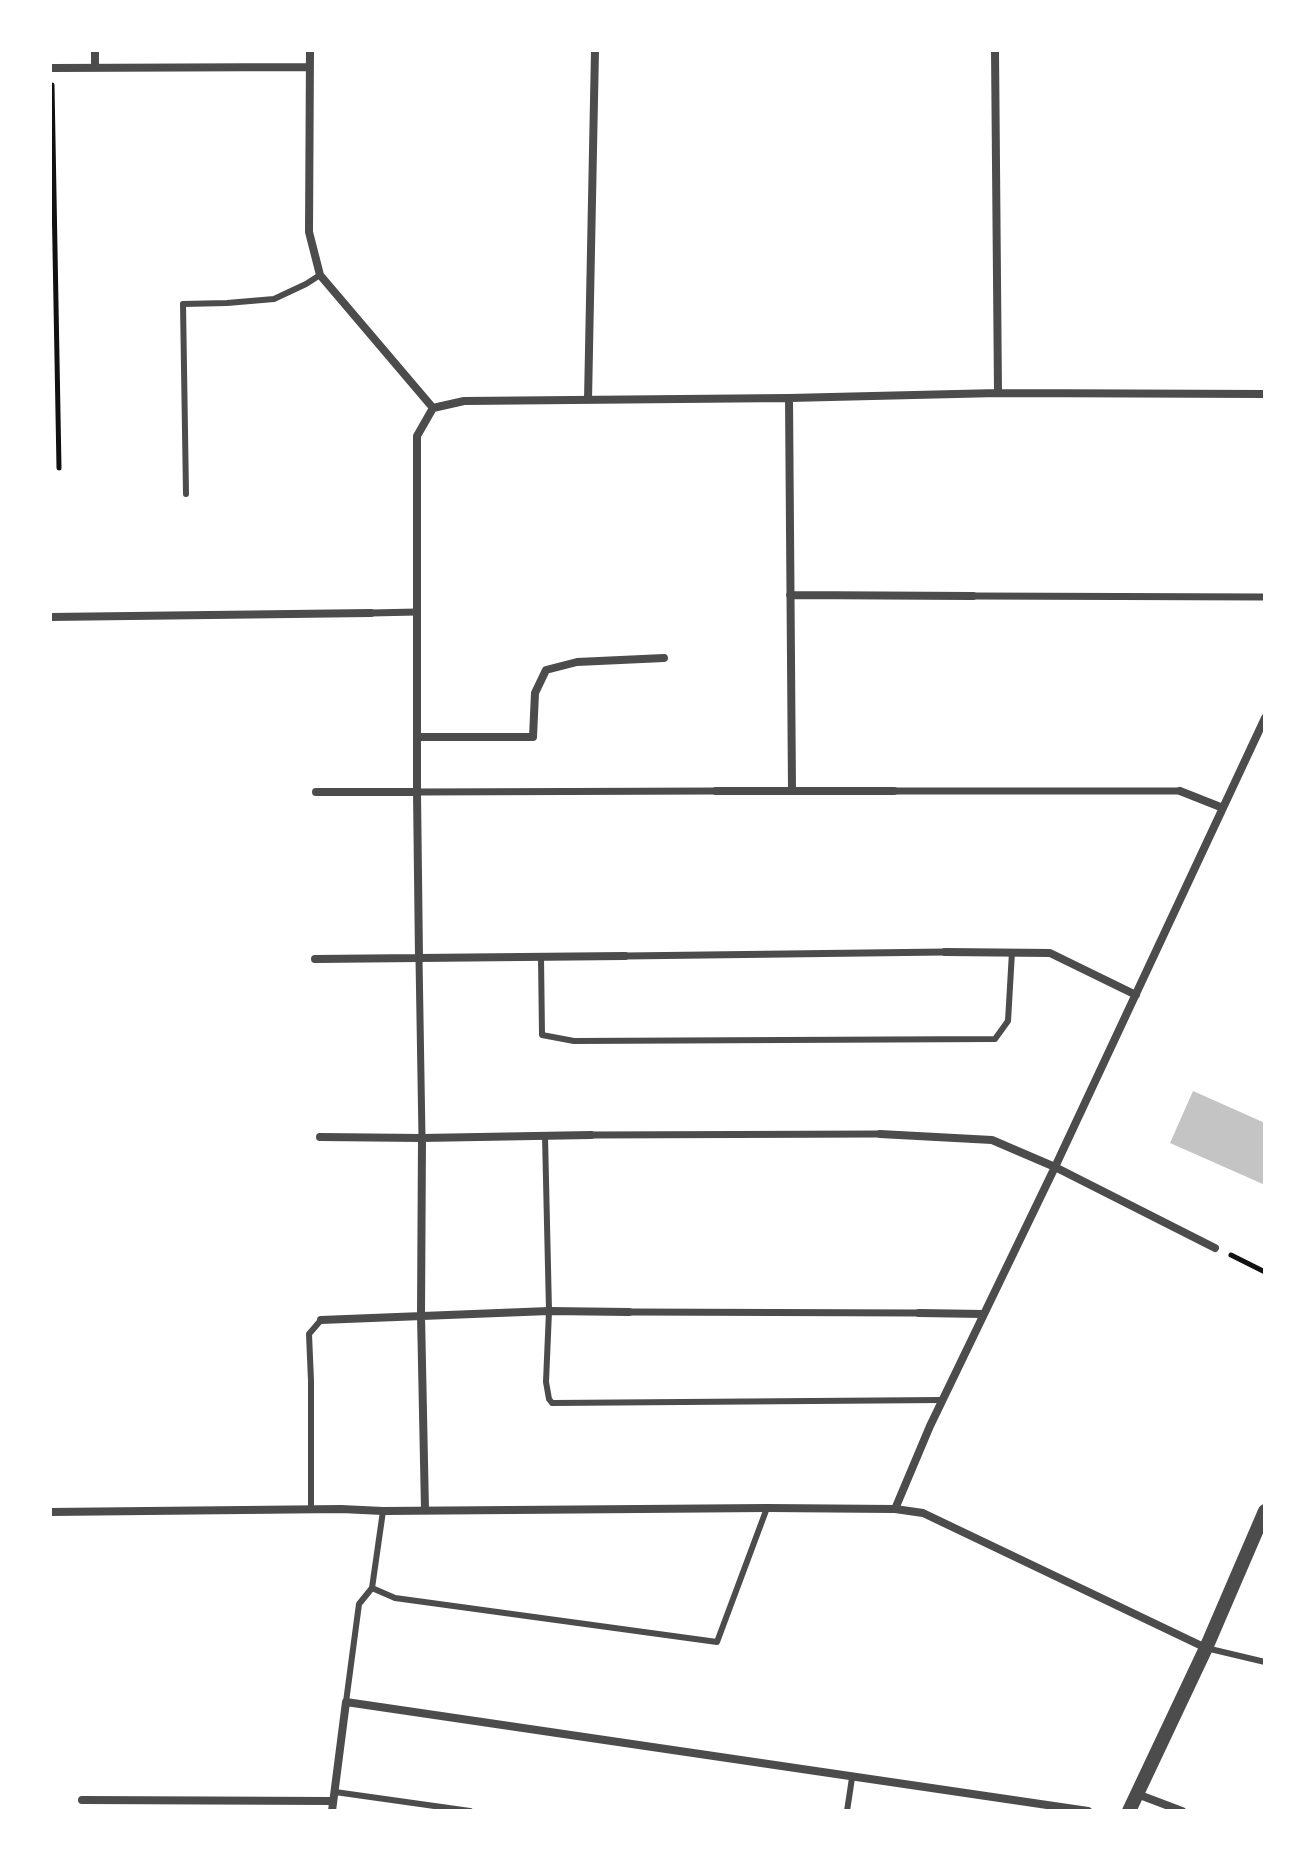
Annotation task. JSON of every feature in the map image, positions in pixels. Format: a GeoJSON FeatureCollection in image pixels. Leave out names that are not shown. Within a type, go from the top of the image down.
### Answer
{"type":"FeatureCollection","features":[{"type":"Feature","properties":{"kind":"street"},"geometry":{"type":"LineString","coordinates":[[95,50],[95,68]]}},
{"type":"Feature","properties":{"kind":"street"},"geometry":{"type":"LineString","coordinates":[[310,50],[309,232],[320,275],[433,408]]}},
{"type":"Feature","properties":{"kind":"street"},"geometry":{"type":"LineString","coordinates":[[588,400],[595,50]]}},
{"type":"Feature","properties":{"kind":"street"},"geometry":{"type":"LineString","coordinates":[[995,50],[998,393]]}},
{"type":"Feature","properties":{"kind":"street"},"geometry":{"type":"LineString","coordinates":[[52,68],[310,67]]}},
{"type":"Feature","properties":{"kind":"street"},"geometry":{"type":"LineString","coordinates":[[425,1510],[417,792],[417,436],[433,408],[464,401],[998,393],[1265,394]]}},
{"type":"Feature","properties":{"kind":"street"},"geometry":{"type":"LineString","coordinates":[[789,398],[792,791]]}},
{"type":"Feature","properties":{"kind":"street"},"geometry":{"type":"LineString","coordinates":[[790,595],[1265,597]]}},
{"type":"Feature","properties":{"kind":"street"},"geometry":{"type":"LineString","coordinates":[[50,617],[417,612]]}},
{"type":"Feature","properties":{"kind":"street"},"geometry":{"type":"LineString","coordinates":[[417,737],[533,737],[535,693],[546,670],[577,662],[664,658]]}},
{"type":"Feature","properties":{"kind":"street"},"geometry":{"type":"LineString","coordinates":[[895,1509],[942,1400],[1265,718]]}},
{"type":"Feature","properties":{"kind":"street"},"geometry":{"type":"LineString","coordinates":[[316,792],[1180,791],[1223,808]]}},
{"type":"Feature","properties":{"kind":"street"},"geometry":{"type":"LineString","coordinates":[[315,959],[1050,953],[1136,995]]}},
{"type":"Feature","properties":{"kind":"street"},"geometry":{"type":"LineString","coordinates":[[320,1137],[880,1134],[992,1140],[1055,1167],[1215,1248]]}},
{"type":"Feature","properties":{"kind":"street"},"geometry":{"type":"LineString","coordinates":[[321,1320],[549,1311],[983,1314]]}},
{"type":"Feature","properties":{"kind":"street"},"geometry":{"type":"LineString","coordinates":[[50,1512],[895,1509],[923,1513],[1206,1648]]}},
{"type":"Feature","properties":{"kind":"street"},"geometry":{"type":"LineString","coordinates":[[1129,1811],[1206,1648],[1265,1511]]}},
{"type":"Feature","properties":{"kind":"street"},"geometry":{"type":"LineString","coordinates":[[82,1800],[333,1801],[346,1702],[1088,1811]]}},
{"type":"Feature","properties":{"kind":"street"},"geometry":{"type":"LineString","coordinates":[[1137,1794],[1182,1811]]}},
{"type":"Feature","properties":{"kind":"lane"},"geometry":{"type":"LineString","coordinates":[[186,494],[183,304],[274,299],[320,275]]}},
{"type":"Feature","properties":{"kind":"lane"},"geometry":{"type":"LineString","coordinates":[[541,957],[542,1035],[574,1041],[995,1039],[1008,1021],[1012,952]]}},
{"type":"Feature","properties":{"kind":"lane"},"geometry":{"type":"LineString","coordinates":[[545,1136],[549,1311],[546,1382],[552,1403],[942,1400]]}},
{"type":"Feature","properties":{"kind":"lane"},"geometry":{"type":"LineString","coordinates":[[311,1510],[309,1334],[321,1320]]}},
{"type":"Feature","properties":{"kind":"lane"},"geometry":{"type":"LineString","coordinates":[[372,1588],[395,1598],[717,1642],[767,1508]]}},
{"type":"Feature","properties":{"kind":"lane"},"geometry":{"type":"LineString","coordinates":[[346,1702],[359,1604],[372,1588],[383,1511]]}},
{"type":"Feature","properties":{"kind":"lane"},"geometry":{"type":"LineString","coordinates":[[1206,1648],[1265,1662]]}},
{"type":"Feature","properties":{"kind":"lane"},"geometry":{"type":"LineString","coordinates":[[847,1811],[852,1778]]}},
{"type":"Feature","properties":{"kind":"lane"},"geometry":{"type":"LineString","coordinates":[[333,1801],[470,1811]]}},
{"type":"Feature","properties":{"kind":"path"},"geometry":{"type":"LineString","coordinates":[[52,68],[59,468]]}},
{"type":"Feature","properties":{"kind":"path"},"geometry":{"type":"LineString","coordinates":[[50,452],[59,451]]}},
{"type":"Feature","properties":{"kind":"path"},"geometry":{"type":"LineString","coordinates":[[1215,1248],[1265,1272]]}},
{"type":"Feature","properties":{"kind":"building"},"geometry":{"type":"Polygon","coordinates":[[[1193,1091],[1265,1123],[1265,1185],[1170,1143],[1193,1091]]]}}]}
